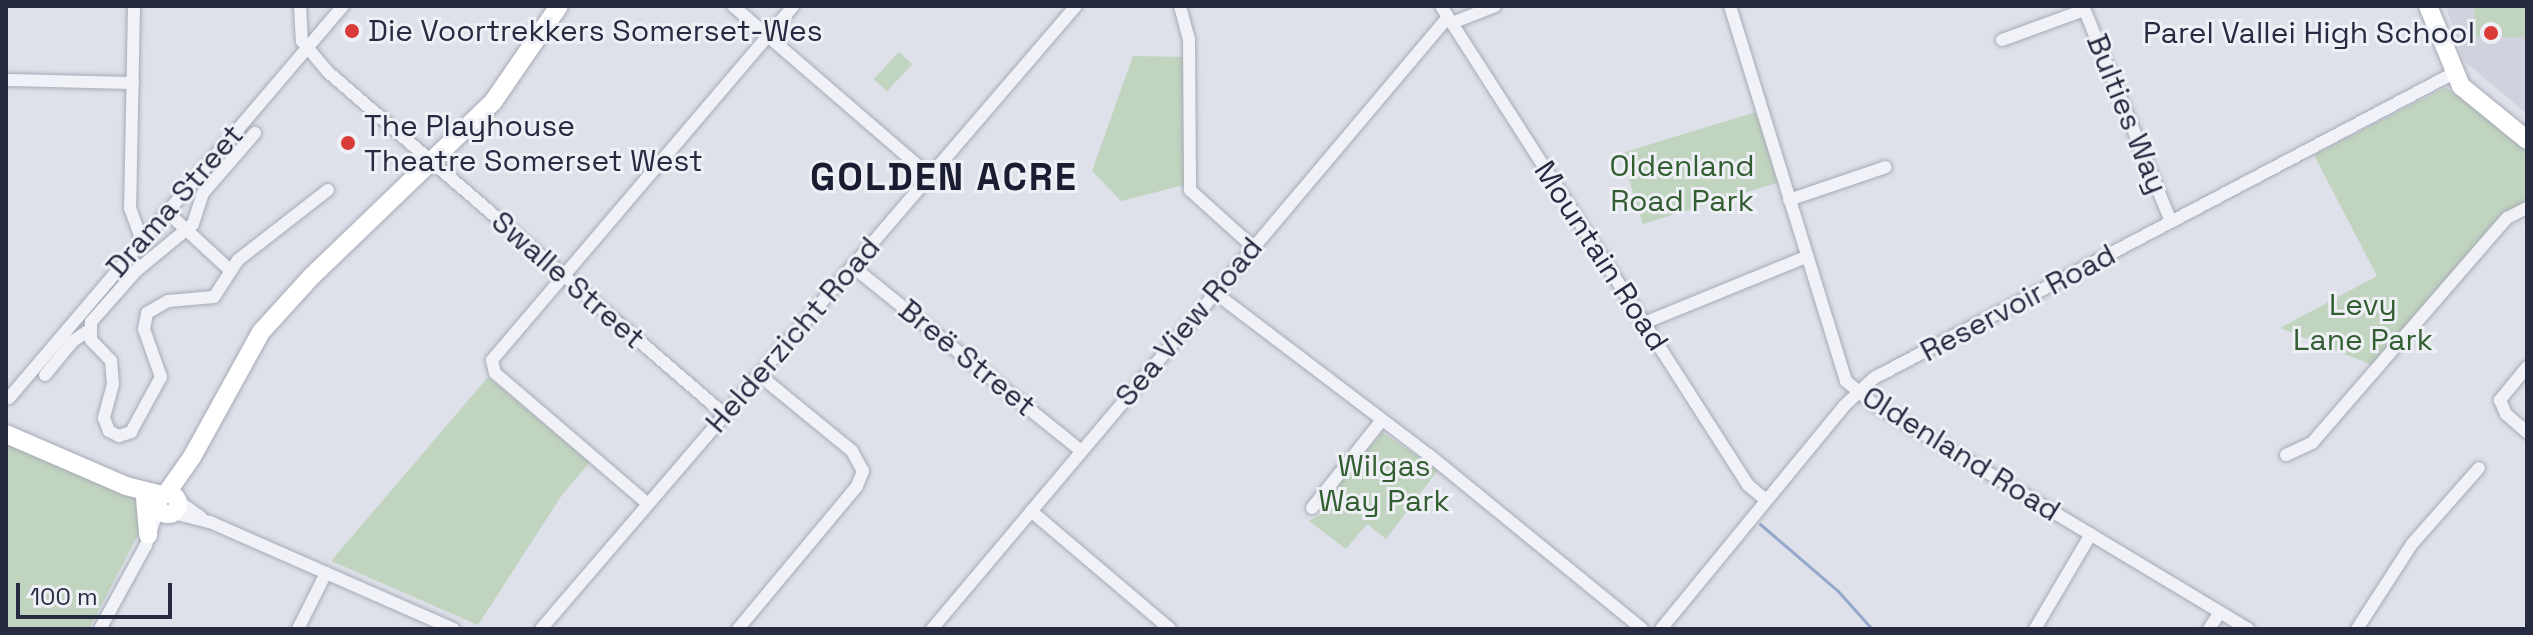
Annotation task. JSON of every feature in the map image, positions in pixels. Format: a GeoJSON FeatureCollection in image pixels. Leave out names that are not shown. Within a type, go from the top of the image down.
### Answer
{"type":"FeatureCollection","features":[{"type":"Feature","properties":{"kind":"street"},"geometry":{"type":"LineString","coordinates":[[134,6],[130,208],[141,239]]}},
{"type":"Feature","properties":{"kind":"street"},"geometry":{"type":"LineString","coordinates":[[300,6],[300,35],[306,49]]}},
{"type":"Feature","properties":{"kind":"street","name":"Drama Street"},"geometry":{"type":"LineString","coordinates":[[9,398],[141,239],[343,6]]}},
{"type":"Feature","properties":{"kind":"street"},"geometry":{"type":"LineString","coordinates":[[147,540],[270,321],[506,86],[559,6]]}},
{"type":"Feature","properties":{"kind":"street"},"geometry":{"type":"LineString","coordinates":[[733,6],[930,176]]}},
{"type":"Feature","properties":{"kind":"street"},"geometry":{"type":"LineString","coordinates":[[648,504],[495,373],[491,363],[562,275],[793,6]]}},
{"type":"Feature","properties":{"kind":"street"},"geometry":{"type":"LineString","coordinates":[[1180,6],[1189,39],[1190,190],[1252,246]]}},
{"type":"Feature","properties":{"kind":"street","name":"Sea View Road"},"geometry":{"type":"LineString","coordinates":[[932,629],[1447,16],[1495,6]]}},
{"type":"Feature","properties":{"kind":"street","name":"Oldenland Road"},"geometry":{"type":"LineString","coordinates":[[1730,6],[1842,374],[1859,392],[2248,629]]}},
{"type":"Feature","properties":{"kind":"street"},"geometry":{"type":"LineString","coordinates":[[2428,6],[2454,73],[2476,101],[2527,140]]}},
{"type":"Feature","properties":{"kind":"street","name":"Helderzicht Road"},"geometry":{"type":"LineString","coordinates":[[541,629],[1071,8]]}},
{"type":"Feature","properties":{"kind":"street"},"geometry":{"type":"LineString","coordinates":[[2002,40],[2083,8]]}},
{"type":"Feature","properties":{"kind":"street","name":"Bulties Way"},"geometry":{"type":"LineString","coordinates":[[2083,8],[2171,222]]}},
{"type":"Feature","properties":{"kind":"street","name":"Mountain Road"},"geometry":{"type":"LineString","coordinates":[[1447,16],[1748,485],[1766,500]]}},
{"type":"Feature","properties":{"kind":"street","name":"Swalle Street"},"geometry":{"type":"LineString","coordinates":[[306,49],[725,415]]}},
{"type":"Feature","properties":{"kind":"street","name":"Reservoir Road"},"geometry":{"type":"LineString","coordinates":[[1661,629],[1766,500],[1874,378],[2454,73]]}},
{"type":"Feature","properties":{"kind":"street"},"geometry":{"type":"LineString","coordinates":[[6,80],[133,83]]}},
{"type":"Feature","properties":{"kind":"street"},"geometry":{"type":"LineString","coordinates":[[45,375],[73,341],[88,331],[129,277],[196,219],[205,189],[255,133]]}},
{"type":"Feature","properties":{"kind":"street"},"geometry":{"type":"LineString","coordinates":[[1789,200],[1886,167]]}},
{"type":"Feature","properties":{"kind":"street"},"geometry":{"type":"LineString","coordinates":[[88,331],[111,361],[113,384],[105,425],[119,436],[127,435],[161,377],[144,329],[147,313],[168,301],[212,299],[230,270],[328,190]]}},
{"type":"Feature","properties":{"kind":"street"},"geometry":{"type":"LineString","coordinates":[[2286,455],[2312,443],[2507,218],[2527,208]]}},
{"type":"Feature","properties":{"kind":"street"},"geometry":{"type":"LineString","coordinates":[[166,211],[230,270]]}},
{"type":"Feature","properties":{"kind":"street"},"geometry":{"type":"LineString","coordinates":[[1644,323],[1806,257]]}},
{"type":"Feature","properties":{"kind":"street","name":"Breë Street"},"geometry":{"type":"LineString","coordinates":[[852,266],[1081,451]]}},
{"type":"Feature","properties":{"kind":"street"},"geometry":{"type":"LineString","coordinates":[[1214,292],[1382,420],[1642,629]]}},
{"type":"Feature","properties":{"kind":"street"},"geometry":{"type":"LineString","coordinates":[[2527,367],[2500,400],[2506,414],[2527,432]]}},
{"type":"Feature","properties":{"kind":"street"},"geometry":{"type":"LineString","coordinates":[[738,629],[850,495],[863,471],[852,451],[759,375]]}},
{"type":"Feature","properties":{"kind":"street"},"geometry":{"type":"LineString","coordinates":[[1312,508],[1382,420]]}},
{"type":"Feature","properties":{"kind":"street"},"geometry":{"type":"LineString","coordinates":[[6,434],[454,629]]}},
{"type":"Feature","properties":{"kind":"street"},"geometry":{"type":"LineString","coordinates":[[100,629],[184,478],[192,457]]}},
{"type":"Feature","properties":{"kind":"street"},"geometry":{"type":"LineString","coordinates":[[2357,629],[2412,544],[2479,468]]}},
{"type":"Feature","properties":{"kind":"street"},"geometry":{"type":"LineString","coordinates":[[168,504],[207,521]]}},
{"type":"Feature","properties":{"kind":"street"},"geometry":{"type":"LineString","coordinates":[[1031,511],[1170,629]]}},
{"type":"Feature","properties":{"kind":"street"},"geometry":{"type":"LineString","coordinates":[[2035,629],[2091,534]]}},
{"type":"Feature","properties":{"kind":"street"},"geometry":{"type":"LineString","coordinates":[[315,629],[299,626],[326,573]]}},
{"type":"Feature","properties":{"kind":"street"},"geometry":{"type":"LineString","coordinates":[[2209,629],[2220,612]]}},
{"type":"Feature","properties":{"kind":"shaded area","name":"Parel Vallei High School"},"geometry":{"type":"Polygon","coordinates":[[[2446,6],[2527,6],[2527,114],[2464,61],[2446,6]]]}},
{"type":"Feature","properties":{"kind":"green space"},"geometry":{"type":"Polygon","coordinates":[[[2474,6],[2527,6],[2527,37],[2474,37],[2474,6]]]}},
{"type":"Feature","properties":{"kind":"green space"},"geometry":{"type":"Polygon","coordinates":[[[899,52],[912,64],[887,91],[874,79],[899,52]]]}},
{"type":"Feature","properties":{"kind":"green space"},"geometry":{"type":"Polygon","coordinates":[[[1133,56],[1184,57],[1184,185],[1121,201],[1092,171],[1133,56]]]}},
{"type":"Feature","properties":{"kind":"green space","name":"Levy Lane Park"},"geometry":{"type":"Polygon","coordinates":[[[2446,87],[2527,149],[2527,201],[2510,211],[2372,365],[2280,328],[2377,276],[2314,155],[2446,87]]]}},
{"type":"Feature","properties":{"kind":"green space","name":"Oldenland Road Park"},"geometry":{"type":"Polygon","coordinates":[[[1756,112],[1778,183],[1643,224],[1621,153],[1756,112]]]}},
{"type":"Feature","properties":{"kind":"green space"},"geometry":{"type":"Polygon","coordinates":[[[488,377],[590,462],[562,495],[478,625],[331,561],[488,377]]]}},
{"type":"Feature","properties":{"kind":"green space","name":"Wilgas Way Park"},"geometry":{"type":"Polygon","coordinates":[[[1382,432],[1438,470],[1386,539],[1367,524],[1346,549],[1309,521],[1321,514],[1328,497],[1382,432]]]}},
{"type":"Feature","properties":{"kind":"green space"},"geometry":{"type":"Polygon","coordinates":[[[6,442],[140,501],[142,527],[89,629],[6,629],[6,442]]]}},
{"type":"Feature","properties":{"kind":"waterway"},"geometry":{"type":"LineString","coordinates":[[1760,524],[1838,591],[1872,629]]}},
{"type":"Feature","properties":{"kind":"place","name":"Die Voortrekkers Somerset-Wes"},"geometry":{"type":"Point","coordinates":[352,31]}},
{"type":"Feature","properties":{"kind":"place","name":"Parel Vallei High School"},"geometry":{"type":"Point","coordinates":[2491,33]}},
{"type":"Feature","properties":{"kind":"place","name":"The Playhouse Theatre Somerset West"},"geometry":{"type":"Point","coordinates":[348,143]}},
{"type":"Feature","properties":{"kind":"district","name":"GOLDEN ACRE"},"geometry":{"type":"Point","coordinates":[944,178]}}]}
